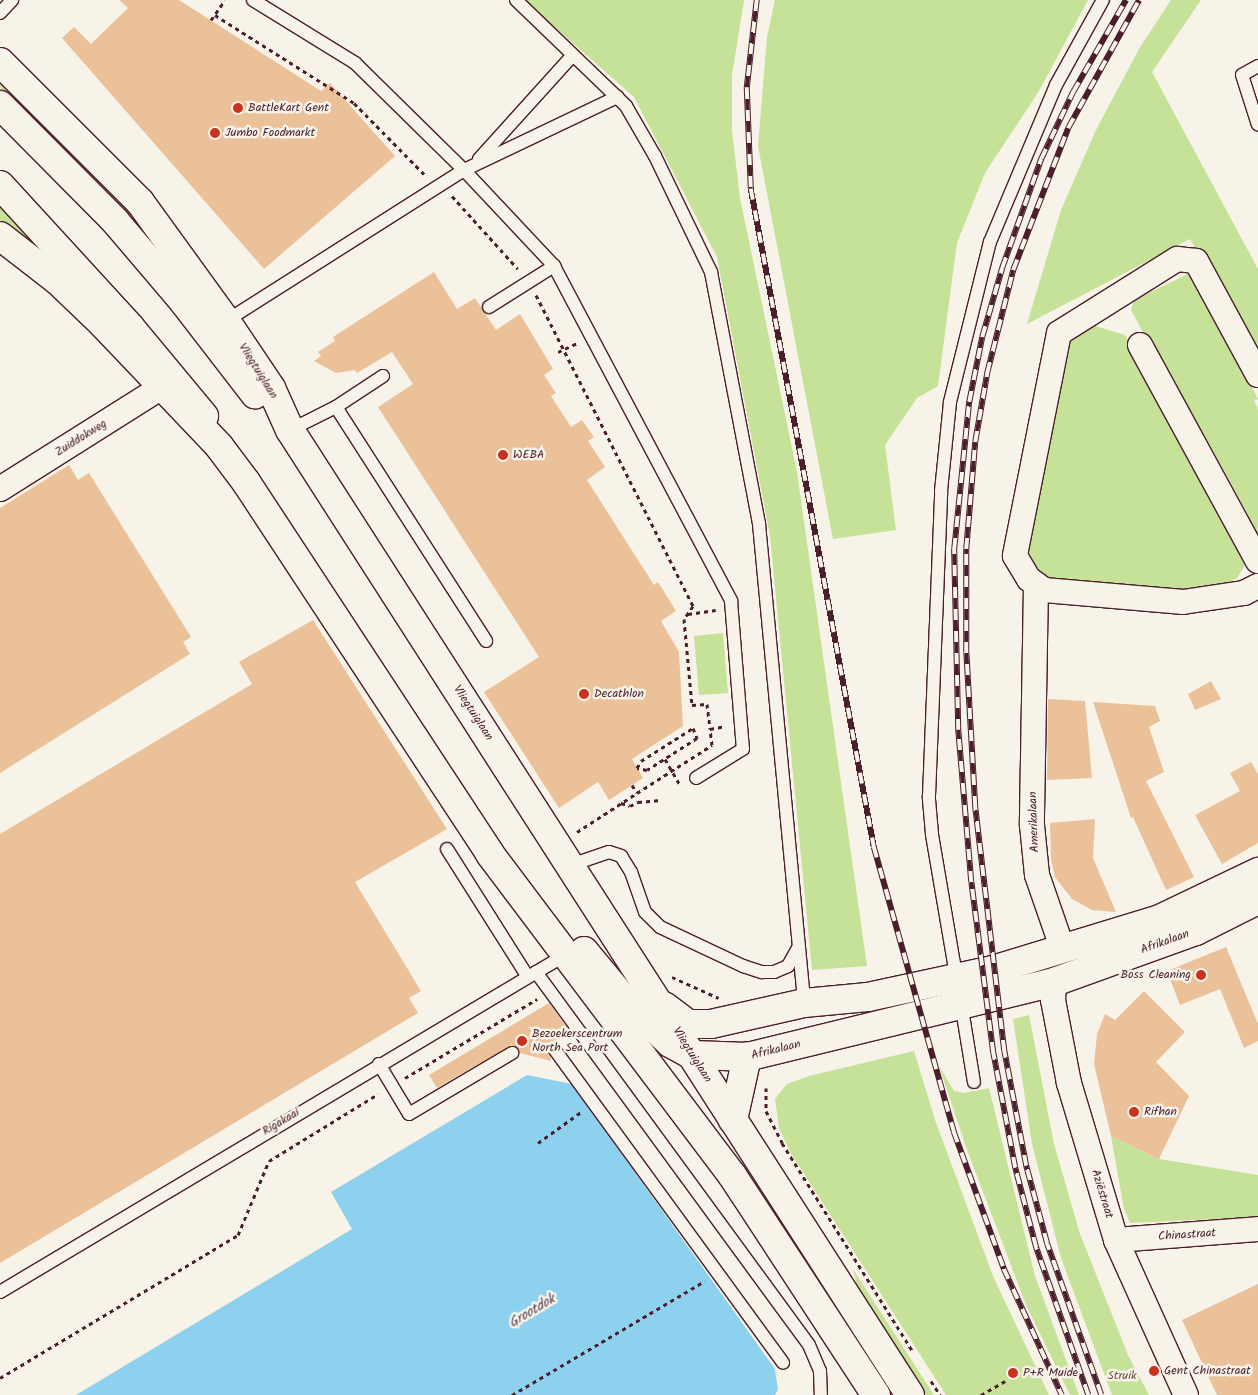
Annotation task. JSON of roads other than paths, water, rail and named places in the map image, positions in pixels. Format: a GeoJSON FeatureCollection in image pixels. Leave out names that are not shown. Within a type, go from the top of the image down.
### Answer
{"type":"FeatureCollection","features":[{"type":"Feature","properties":{"kind":"main road","name":"Vliegtuiglaan"},"geometry":{"type":"LineString","coordinates":[[0,62],[140,202],[226,321],[263,391],[290,430],[733,1120],[920,1387]]}},
{"type":"Feature","properties":{"kind":"main road"},"geometry":{"type":"LineString","coordinates":[[0,105],[115,222],[263,391]]}},
{"type":"Feature","properties":{"kind":"main road"},"geometry":{"type":"LineString","coordinates":[[0,185],[92,284],[204,416],[219,446],[292,551],[456,804],[565,955],[679,1104],[764,1220],[876,1395]]}},
{"type":"Feature","properties":{"kind":"main road"},"geometry":{"type":"LineString","coordinates":[[0,236],[58,281],[219,446]]}},
{"type":"Feature","properties":{"kind":"main road"},"geometry":{"type":"LineString","coordinates":[[456,804],[486,820],[538,894],[623,998],[652,1029],[692,1055],[684,1069],[679,1104]]}},
{"type":"Feature","properties":{"kind":"main road","name":"Afrikalaan"},"geometry":{"type":"LineString","coordinates":[[692,1055],[747,1057],[959,991],[1063,950],[1160,919],[1258,872]]}},
{"type":"Feature","properties":{"kind":"main road","name":"Afrikalaan"},"geometry":{"type":"LineString","coordinates":[[692,1055],[734,1019],[804,1003],[1054,982],[1196,931],[1258,900]]}},
{"type":"Feature","properties":{"kind":"main road"},"geometry":{"type":"LineString","coordinates":[[660,1004],[688,1024],[711,1024],[734,1019]]}},
{"type":"Feature","properties":{"kind":"main road"},"geometry":{"type":"LineString","coordinates":[[733,1120],[747,1057]]}},
{"type":"Feature","properties":{"kind":"street"},"geometry":{"type":"LineString","coordinates":[[1258,375],[1196,261],[1176,258],[1059,333],[1016,541],[1015,556],[1036,585],[1044,590],[1183,602],[1244,593],[1258,586]]}},
{"type":"Feature","properties":{"kind":"street"},"geometry":{"type":"LineString","coordinates":[[1140,345],[1258,561]]}},
{"type":"Feature","properties":{"kind":"street","name":"Zuiddokweg"},"geometry":{"type":"LineString","coordinates":[[0,489],[162,387]]}},
{"type":"Feature","properties":{"kind":"street","name":"Amerikalaan"},"geometry":{"type":"LineString","coordinates":[[1036,585],[1032,825],[1037,875],[1063,950]]}},
{"type":"Feature","properties":{"kind":"street","name":"Aziëstraat"},"geometry":{"type":"LineString","coordinates":[[1054,982],[1054,1000],[1069,1083],[1116,1240],[1186,1395]]}},
{"type":"Feature","properties":{"kind":"street","name":"Chinastraat"},"geometry":{"type":"LineString","coordinates":[[1116,1240],[1258,1229]]}},
{"type":"Feature","properties":{"kind":"lane"},"geometry":{"type":"LineString","coordinates":[[0,13],[12,0]]}},
{"type":"Feature","properties":{"kind":"lane"},"geometry":{"type":"LineString","coordinates":[[253,0],[355,63],[469,168],[554,266],[732,607],[743,749],[696,778]]}},
{"type":"Feature","properties":{"kind":"lane"},"geometry":{"type":"LineString","coordinates":[[516,0],[626,106],[655,156],[711,272],[759,524],[804,1003]]}},
{"type":"Feature","properties":{"kind":"lane"},"geometry":{"type":"LineString","coordinates":[[974,1082],[932,834],[929,796],[941,491],[950,402],[990,242],[1056,85],[1103,0]]}},
{"type":"Feature","properties":{"kind":"lane"},"geometry":{"type":"LineString","coordinates":[[469,168],[572,55]]}},
{"type":"Feature","properties":{"kind":"lane"},"geometry":{"type":"LineString","coordinates":[[1258,66],[1242,75],[1258,125]]}},
{"type":"Feature","properties":{"kind":"lane"},"geometry":{"type":"LineString","coordinates":[[226,321],[469,168],[617,97]]}},
{"type":"Feature","properties":{"kind":"lane"},"geometry":{"type":"LineString","coordinates":[[489,307],[554,266]]}},
{"type":"Feature","properties":{"kind":"lane"},"geometry":{"type":"LineString","coordinates":[[290,430],[336,407],[383,376]]}},
{"type":"Feature","properties":{"kind":"lane"},"geometry":{"type":"LineString","coordinates":[[336,407],[486,641]]}},
{"type":"Feature","properties":{"kind":"lane"},"geometry":{"type":"LineString","coordinates":[[447,849],[532,975],[550,991],[809,1345],[820,1371],[821,1395]]}},
{"type":"Feature","properties":{"kind":"lane"},"geometry":{"type":"LineString","coordinates":[[564,855],[610,852],[621,856],[631,872],[645,912],[660,927],[743,966],[762,972],[774,972],[788,966],[798,948]]}},
{"type":"Feature","properties":{"kind":"lane","name":"Rigakaai"},"geometry":{"type":"LineString","coordinates":[[0,1292],[379,1064],[565,955]]}},
{"type":"Feature","properties":{"kind":"lane"},"geometry":{"type":"LineString","coordinates":[[555,1050],[783,1363]]}},
{"type":"Feature","properties":{"kind":"lane"},"geometry":{"type":"LineString","coordinates":[[379,1064],[410,1114],[512,1053]]}},
{"type":"Feature","properties":{"kind":"water","name":"Grootdok"},"geometry":{"type":"Polygon","coordinates":[[[527,1075],[572,1084],[775,1369],[778,1390],[775,1395],[76,1395],[352,1229],[331,1192],[527,1075]]]}},
{"type":"Feature","properties":{"kind":"railway"},"geometry":{"type":"LineString","coordinates":[[757,0],[747,88],[751,189],[874,847],[954,1132],[1004,1269],[1062,1395]]}},
{"type":"Feature","properties":{"kind":"railway"},"geometry":{"type":"LineString","coordinates":[[1088,1395],[1036,1248],[1015,1168],[993,1053],[971,882],[958,730],[954,549],[969,402],[982,337],[1002,268],[1041,159],[1073,92],[1126,0]]}},
{"type":"Feature","properties":{"kind":"railway"},"geometry":{"type":"LineString","coordinates":[[1101,1395],[1047,1244],[1026,1166],[1004,1051],[975,807],[966,653],[966,549],[975,442],[987,373],[1013,270],[1068,128],[1139,0]]}},
{"type":"Feature","properties":{"kind":"place","name":"BattleKart Gent"},"geometry":{"type":"Point","coordinates":[238,108]}},
{"type":"Feature","properties":{"kind":"place","name":"Jumbo Foodmarkt"},"geometry":{"type":"Point","coordinates":[215,133]}},
{"type":"Feature","properties":{"kind":"place","name":"WEBA"},"geometry":{"type":"Point","coordinates":[503,455]}},
{"type":"Feature","properties":{"kind":"place","name":"Decathlon"},"geometry":{"type":"Point","coordinates":[584,694]}},
{"type":"Feature","properties":{"kind":"place","name":"Boss Cleaning"},"geometry":{"type":"Point","coordinates":[1201,975]}},
{"type":"Feature","properties":{"kind":"place","name":"Bezoekerscentrum North Sea Port"},"geometry":{"type":"Point","coordinates":[522,1041]}},
{"type":"Feature","properties":{"kind":"place","name":"Rifhan"},"geometry":{"type":"Point","coordinates":[1134,1112]}},
{"type":"Feature","properties":{"kind":"place","name":"Gent Chinastraat"},"geometry":{"type":"Point","coordinates":[1154,1371]}},
{"type":"Feature","properties":{"kind":"place","name":"P+R Muide"},"geometry":{"type":"Point","coordinates":[1013,1373]}},
{"type":"Feature","properties":{"kind":"park label","name":"Struik"},"geometry":{"type":"Point","coordinates":[1122,1376]}}]}
